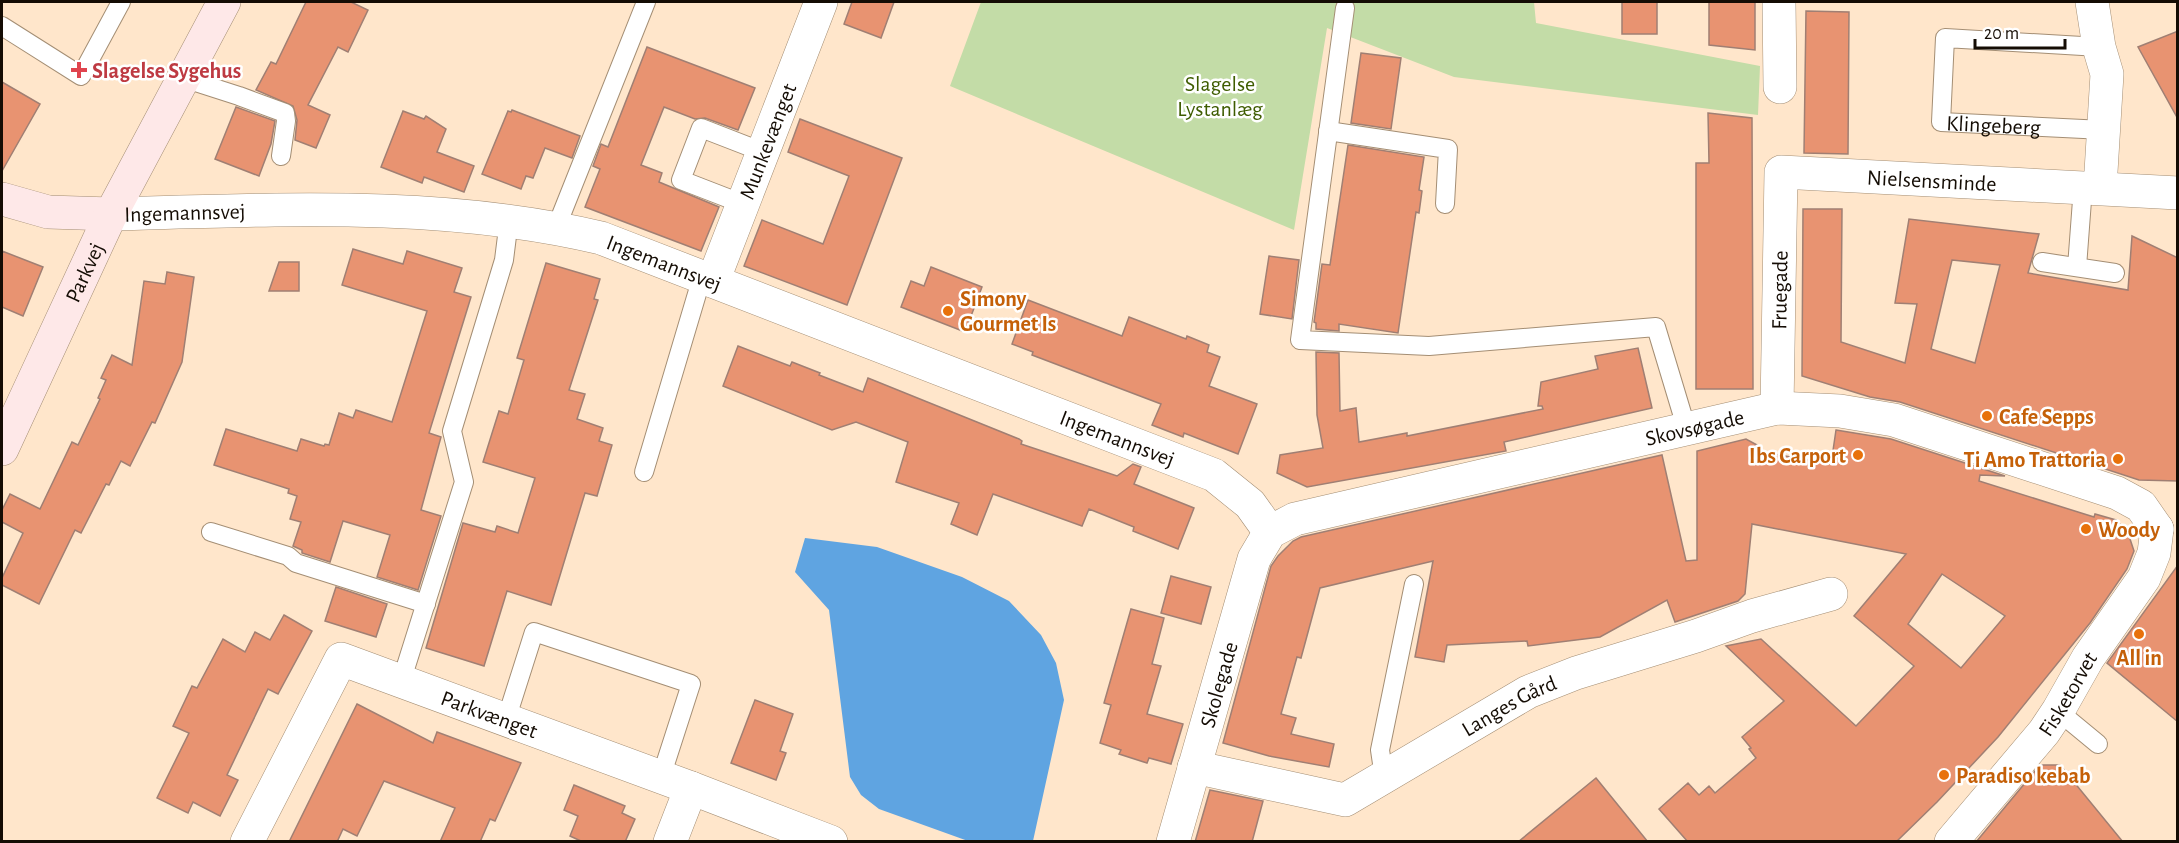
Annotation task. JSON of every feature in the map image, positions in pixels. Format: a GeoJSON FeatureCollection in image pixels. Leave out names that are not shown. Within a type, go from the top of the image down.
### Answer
{"type":"FeatureCollection","features":[{"type":"Feature","properties":{"kind":"street","name":"Parkvej"},"geometry":{"type":"LineString","coordinates":[[2,449],[111,214],[224,2]]}},
{"type":"Feature","properties":{"kind":"street","name":"Munkevænget"},"geometry":{"type":"LineString","coordinates":[[707,279],[743,204],[821,2]]}},
{"type":"Feature","properties":{"kind":"street"},"geometry":{"type":"LineString","coordinates":[[1779,2],[1780,87]]}},
{"type":"Feature","properties":{"kind":"street"},"geometry":{"type":"LineString","coordinates":[[2092,2],[2099,47],[2107,74],[2104,130],[2091,188],[2178,193]]}},
{"type":"Feature","properties":{"kind":"street","name":"Nielsensminde"},"geometry":{"type":"LineString","coordinates":[[1781,172],[2091,188]]}},
{"type":"Feature","properties":{"kind":"street","name":"Fruegade"},"geometry":{"type":"LineString","coordinates":[[1777,408],[1781,172]]}},
{"type":"Feature","properties":{"kind":"street","name":"Ingemannsvej"},"geometry":{"type":"LineString","coordinates":[[2,198],[48,212],[111,214],[352,209],[509,220],[601,238],[1214,475],[1250,504],[1270,532]]}},
{"type":"Feature","properties":{"kind":"street","name":"Skovsøgade"},"geometry":{"type":"LineString","coordinates":[[1270,532],[1295,519],[1777,408],[1840,411],[1894,420],[2117,493],[2141,506],[2167,527]]}},
{"type":"Feature","properties":{"kind":"street","name":"Fisketorvet"},"geometry":{"type":"LineString","coordinates":[[1951,842],[2044,732],[2088,658],[2144,578],[2167,527]]}},
{"type":"Feature","properties":{"kind":"street","name":"Skolegade"},"geometry":{"type":"LineString","coordinates":[[1173,842],[1254,559],[1270,532]]}},
{"type":"Feature","properties":{"kind":"street","name":"Langes Gård"},"geometry":{"type":"LineString","coordinates":[[1194,766],[1344,800],[1528,692],[1576,673],[1752,616],[1832,594]]}},
{"type":"Feature","properties":{"kind":"street","name":"Parkvænget"},"geometry":{"type":"LineString","coordinates":[[247,842],[341,659],[831,842]]}},
{"type":"Feature","properties":{"kind":"street"},"geometry":{"type":"LineString","coordinates":[[670,842],[691,788]]}},
{"type":"Feature","properties":{"kind":"lane"},"geometry":{"type":"LineString","coordinates":[[2,26],[81,76],[121,2]]}},
{"type":"Feature","properties":{"kind":"lane"},"geometry":{"type":"LineString","coordinates":[[556,228],[646,2]]}},
{"type":"Feature","properties":{"kind":"lane"},"geometry":{"type":"LineString","coordinates":[[1345,8],[1300,340],[1429,346],[1656,327],[1687,430]]}},
{"type":"Feature","properties":{"kind":"lane","name":"Klingeberg"},"geometry":{"type":"LineString","coordinates":[[2099,47],[1945,38],[1941,122],[2104,130]]}},
{"type":"Feature","properties":{"kind":"lane"},"geometry":{"type":"LineString","coordinates":[[183,78],[285,113],[281,156]]}},
{"type":"Feature","properties":{"kind":"lane"},"geometry":{"type":"LineString","coordinates":[[743,204],[681,180],[697,138],[701,128],[763,152]]}},
{"type":"Feature","properties":{"kind":"lane"},"geometry":{"type":"LineString","coordinates":[[1328,130],[1448,149],[1445,204]]}},
{"type":"Feature","properties":{"kind":"lane"},"geometry":{"type":"LineString","coordinates":[[2077,267],[2091,188]]}},
{"type":"Feature","properties":{"kind":"lane"},"geometry":{"type":"LineString","coordinates":[[401,682],[464,482],[452,431],[504,260],[509,220]]}},
{"type":"Feature","properties":{"kind":"lane"},"geometry":{"type":"LineString","coordinates":[[2042,262],[2115,273]]}},
{"type":"Feature","properties":{"kind":"lane"},"geometry":{"type":"LineString","coordinates":[[644,472],[707,279]]}},
{"type":"Feature","properties":{"kind":"lane"},"geometry":{"type":"LineString","coordinates":[[211,532],[288,556],[296,563],[426,604]]}},
{"type":"Feature","properties":{"kind":"lane"},"geometry":{"type":"LineString","coordinates":[[1384,777],[1380,750],[1414,584]]}},
{"type":"Feature","properties":{"kind":"lane"},"geometry":{"type":"LineString","coordinates":[[506,720],[534,632],[691,684],[660,777]]}},
{"type":"Feature","properties":{"kind":"lane"},"geometry":{"type":"LineString","coordinates":[[2058,711],[2098,744]]}},
{"type":"Feature","properties":{"kind":"green space","name":"Slagelse Lystanlæg"},"geometry":{"type":"Polygon","coordinates":[[[981,2],[1534,2],[1536,23],[1760,66],[1758,115],[1454,77],[1327,28],[1294,230],[950,86],[981,2]]]}},
{"type":"Feature","properties":{"kind":"water"},"geometry":{"type":"Polygon","coordinates":[[[805,538],[877,547],[962,577],[1009,601],[1041,635],[1056,663],[1064,700],[1033,841],[968,841],[879,809],[861,795],[850,777],[829,610],[795,572],[805,538]]]}},
{"type":"Feature","properties":{"kind":"building"},"geometry":{"type":"Polygon","coordinates":[[[306,2],[351,2],[368,10],[348,52],[338,47],[308,105],[330,115],[316,148],[295,140],[297,120],[293,106],[256,90],[271,62],[276,64],[306,2]]]}},
{"type":"Feature","properties":{"kind":"building"},"geometry":{"type":"Polygon","coordinates":[[[852,2],[894,2],[881,38],[844,24],[852,2]]]}},
{"type":"Feature","properties":{"kind":"building"},"geometry":{"type":"Polygon","coordinates":[[[1622,2],[1657,2],[1657,34],[1622,34],[1622,2]]]}},
{"type":"Feature","properties":{"kind":"building"},"geometry":{"type":"Polygon","coordinates":[[[1709,2],[1755,2],[1755,50],[1709,45],[1709,2]]]}},
{"type":"Feature","properties":{"kind":"building"},"geometry":{"type":"Polygon","coordinates":[[[1806,11],[1849,12],[1848,154],[1804,153],[1806,11]]]}},
{"type":"Feature","properties":{"kind":"building"},"geometry":{"type":"Polygon","coordinates":[[[2178,31],[2178,119],[2138,47],[2178,31]]]}},
{"type":"Feature","properties":{"kind":"building"},"geometry":{"type":"Polygon","coordinates":[[[647,47],[755,88],[738,130],[705,118],[695,119],[664,107],[641,165],[662,173],[659,182],[719,207],[701,251],[585,207],[600,169],[593,166],[601,144],[608,147],[647,47]]]}},
{"type":"Feature","properties":{"kind":"building"},"geometry":{"type":"Polygon","coordinates":[[[1361,53],[1401,58],[1391,129],[1351,123],[1361,53]]]}},
{"type":"Feature","properties":{"kind":"building"},"geometry":{"type":"Polygon","coordinates":[[[2,82],[40,104],[2,171],[2,82]]]}},
{"type":"Feature","properties":{"kind":"building"},"geometry":{"type":"Polygon","coordinates":[[[236,107],[275,121],[271,144],[259,176],[215,159],[236,107]]]}},
{"type":"Feature","properties":{"kind":"building"},"geometry":{"type":"Polygon","coordinates":[[[512,110],[580,136],[572,158],[545,148],[533,178],[526,176],[521,189],[482,174],[508,111],[512,110]]]}},
{"type":"Feature","properties":{"kind":"building"},"geometry":{"type":"Polygon","coordinates":[[[403,111],[424,119],[426,116],[446,129],[437,152],[474,166],[464,192],[424,177],[422,183],[381,167],[403,111]]]}},
{"type":"Feature","properties":{"kind":"building"},"geometry":{"type":"Polygon","coordinates":[[[1708,113],[1752,118],[1753,389],[1696,389],[1696,163],[1709,163],[1708,113]]]}},
{"type":"Feature","properties":{"kind":"building"},"geometry":{"type":"Polygon","coordinates":[[[800,119],[902,158],[847,305],[744,266],[762,220],[823,244],[849,176],[788,152],[800,119]]]}},
{"type":"Feature","properties":{"kind":"building"},"geometry":{"type":"Polygon","coordinates":[[[1348,145],[1424,157],[1419,190],[1422,191],[1419,213],[1416,212],[1398,333],[1339,324],[1339,331],[1316,329],[1314,322],[1322,264],[1330,265],[1348,145]]]}},
{"type":"Feature","properties":{"kind":"building"},"geometry":{"type":"Polygon","coordinates":[[[1803,209],[1842,209],[1841,342],[1905,363],[1917,304],[1895,303],[1909,219],[2039,234],[2028,273],[2128,290],[2132,236],[2178,258],[2178,481],[2139,480],[1900,402],[1870,397],[1802,376],[1803,209]],[[1952,260],[1931,349],[1975,363],[2000,265],[1952,260]]]}},
{"type":"Feature","properties":{"kind":"building"},"geometry":{"type":"Polygon","coordinates":[[[353,249],[403,264],[407,251],[462,268],[454,292],[471,297],[429,433],[441,437],[421,510],[441,516],[418,590],[377,577],[390,535],[343,521],[330,562],[302,553],[302,550],[293,546],[301,522],[290,519],[297,496],[288,493],[289,489],[214,465],[226,429],[297,451],[301,439],[324,446],[329,445],[339,413],[353,418],[356,410],[392,422],[427,311],[342,285],[353,249]]]}},
{"type":"Feature","properties":{"kind":"building"},"geometry":{"type":"Polygon","coordinates":[[[2,251],[43,267],[23,316],[2,307],[2,251]]]}},
{"type":"Feature","properties":{"kind":"building"},"geometry":{"type":"Polygon","coordinates":[[[1269,256],[1299,260],[1292,319],[1260,314],[1269,256]]]}},
{"type":"Feature","properties":{"kind":"building"},"geometry":{"type":"Polygon","coordinates":[[[279,262],[299,262],[299,291],[269,291],[279,262]]]}},
{"type":"Feature","properties":{"kind":"building"},"geometry":{"type":"Polygon","coordinates":[[[546,263],[600,279],[594,299],[598,300],[569,390],[585,394],[577,419],[603,428],[599,441],[612,445],[597,496],[585,493],[551,605],[507,591],[484,666],[426,648],[463,523],[495,532],[497,526],[518,533],[535,478],[483,462],[499,411],[508,414],[524,360],[517,358],[546,263]]]}},
{"type":"Feature","properties":{"kind":"building"},"geometry":{"type":"Polygon","coordinates":[[[931,267],[982,287],[965,332],[901,307],[911,281],[924,286],[931,267]]]}},
{"type":"Feature","properties":{"kind":"building"},"geometry":{"type":"Polygon","coordinates":[[[167,272],[194,277],[182,362],[155,423],[152,422],[130,466],[121,461],[109,485],[106,484],[81,533],[75,530],[39,604],[2,585],[2,578],[23,533],[2,522],[2,510],[10,494],[40,509],[72,442],[78,445],[100,399],[98,398],[106,380],[101,378],[112,355],[132,365],[144,281],[165,284],[167,272]]]}},
{"type":"Feature","properties":{"kind":"building"},"geometry":{"type":"Polygon","coordinates":[[[1028,300],[1122,336],[1129,317],[1186,339],[1187,336],[1209,345],[1207,352],[1220,357],[1209,386],[1257,404],[1238,454],[1184,433],[1183,437],[1152,425],[1161,404],[1032,355],[1033,352],[1012,344],[1028,300]]]}},
{"type":"Feature","properties":{"kind":"building"},"geometry":{"type":"Polygon","coordinates":[[[738,346],[790,366],[792,362],[863,392],[868,378],[1019,439],[1022,441],[1021,444],[1117,476],[1133,464],[1141,467],[1134,484],[1194,508],[1178,549],[1133,531],[1134,527],[1089,509],[1082,526],[993,494],[977,535],[951,524],[959,503],[896,482],[908,442],[856,422],[832,430],[723,386],[738,346]]]}},
{"type":"Feature","properties":{"kind":"building"},"geometry":{"type":"Polygon","coordinates":[[[1638,348],[1652,408],[1504,442],[1506,451],[1307,487],[1277,473],[1280,455],[1323,448],[1317,415],[1316,352],[1339,353],[1340,411],[1356,408],[1359,442],[1407,433],[1407,436],[1543,409],[1542,406],[1538,406],[1541,382],[1598,369],[1595,356],[1638,348]]]}},
{"type":"Feature","properties":{"kind":"building"},"geometry":{"type":"Polygon","coordinates":[[[1836,430],[1891,439],[2005,476],[1980,475],[1979,481],[2094,517],[2095,514],[2116,520],[2128,533],[2134,551],[2127,569],[2090,623],[1998,737],[1896,842],[1688,842],[1659,809],[1688,783],[1699,795],[1709,786],[1715,793],[1756,758],[1742,737],[1784,701],[1726,646],[1761,639],[1856,726],[1914,666],[1854,616],[1906,554],[1752,524],[1745,594],[1738,601],[1675,622],[1667,600],[1600,637],[1528,646],[1527,641],[1447,645],[1444,662],[1415,657],[1433,561],[1320,588],[1301,658],[1297,657],[1281,714],[1296,718],[1291,734],[1334,744],[1329,767],[1269,756],[1223,743],[1271,566],[1293,541],[1301,537],[1662,455],[1686,561],[1697,560],[1697,451],[1746,439],[1757,445],[1757,451],[1831,464],[1836,430]],[[1942,574],[1908,624],[1961,668],[2005,616],[1942,574]]]}},
{"type":"Feature","properties":{"kind":"building"},"geometry":{"type":"Polygon","coordinates":[[[2178,565],[2178,722],[2107,663],[2178,565]]]}},
{"type":"Feature","properties":{"kind":"building"},"geometry":{"type":"Polygon","coordinates":[[[1171,576],[1211,587],[1201,624],[1161,613],[1171,576]]]}},
{"type":"Feature","properties":{"kind":"building"},"geometry":{"type":"Polygon","coordinates":[[[336,587],[387,604],[376,637],[325,621],[336,587]]]}},
{"type":"Feature","properties":{"kind":"building"},"geometry":{"type":"Polygon","coordinates":[[[1131,609],[1164,618],[1152,664],[1161,666],[1147,714],[1183,724],[1171,764],[1149,758],[1147,763],[1119,754],[1121,750],[1100,743],[1111,705],[1104,703],[1131,609]]]}},
{"type":"Feature","properties":{"kind":"building"},"geometry":{"type":"Polygon","coordinates":[[[284,615],[312,631],[278,694],[268,689],[227,775],[238,780],[220,816],[193,802],[188,813],[157,798],[189,733],[173,726],[192,686],[197,688],[223,639],[245,652],[255,632],[270,640],[284,615]]]}},
{"type":"Feature","properties":{"kind":"building"},"geometry":{"type":"Polygon","coordinates":[[[755,700],[793,714],[780,751],[786,753],[776,780],[731,763],[755,700]]]}},
{"type":"Feature","properties":{"kind":"building"},"geometry":{"type":"Polygon","coordinates":[[[357,704],[433,743],[437,732],[521,763],[495,821],[490,819],[480,842],[440,842],[455,808],[384,781],[357,836],[343,829],[337,842],[289,842],[357,704]]]}},
{"type":"Feature","properties":{"kind":"building"},"geometry":{"type":"Polygon","coordinates":[[[2040,765],[2060,765],[2123,842],[1976,842],[2040,765]]]}},
{"type":"Feature","properties":{"kind":"building"},"geometry":{"type":"Polygon","coordinates":[[[1596,778],[1648,842],[1518,842],[1596,778]]]}},
{"type":"Feature","properties":{"kind":"building"},"geometry":{"type":"Polygon","coordinates":[[[574,785],[625,806],[622,813],[635,819],[625,842],[583,842],[570,836],[578,816],[564,810],[574,785]]]}},
{"type":"Feature","properties":{"kind":"building"},"geometry":{"type":"Polygon","coordinates":[[[1210,790],[1263,801],[1252,842],[1195,842],[1210,790]]]}},
{"type":"Feature","properties":{"kind":"place","name":"Slagelse Sygehus"},"geometry":{"type":"Point","coordinates":[79,70]}},
{"type":"Feature","properties":{"kind":"place","name":"Simony Gourmet Is"},"geometry":{"type":"Point","coordinates":[948,311]}},
{"type":"Feature","properties":{"kind":"place","name":"Cafe Sepps"},"geometry":{"type":"Point","coordinates":[1987,416]}},
{"type":"Feature","properties":{"kind":"place","name":"Ibs Carport"},"geometry":{"type":"Point","coordinates":[1858,455]}},
{"type":"Feature","properties":{"kind":"place","name":"Ti Amo Trattoria"},"geometry":{"type":"Point","coordinates":[2118,459]}},
{"type":"Feature","properties":{"kind":"place","name":"Woody"},"geometry":{"type":"Point","coordinates":[2086,529]}},
{"type":"Feature","properties":{"kind":"place","name":"All in"},"geometry":{"type":"Point","coordinates":[2139,634]}},
{"type":"Feature","properties":{"kind":"place","name":"Paradiso kebab"},"geometry":{"type":"Point","coordinates":[1944,775]}}]}
